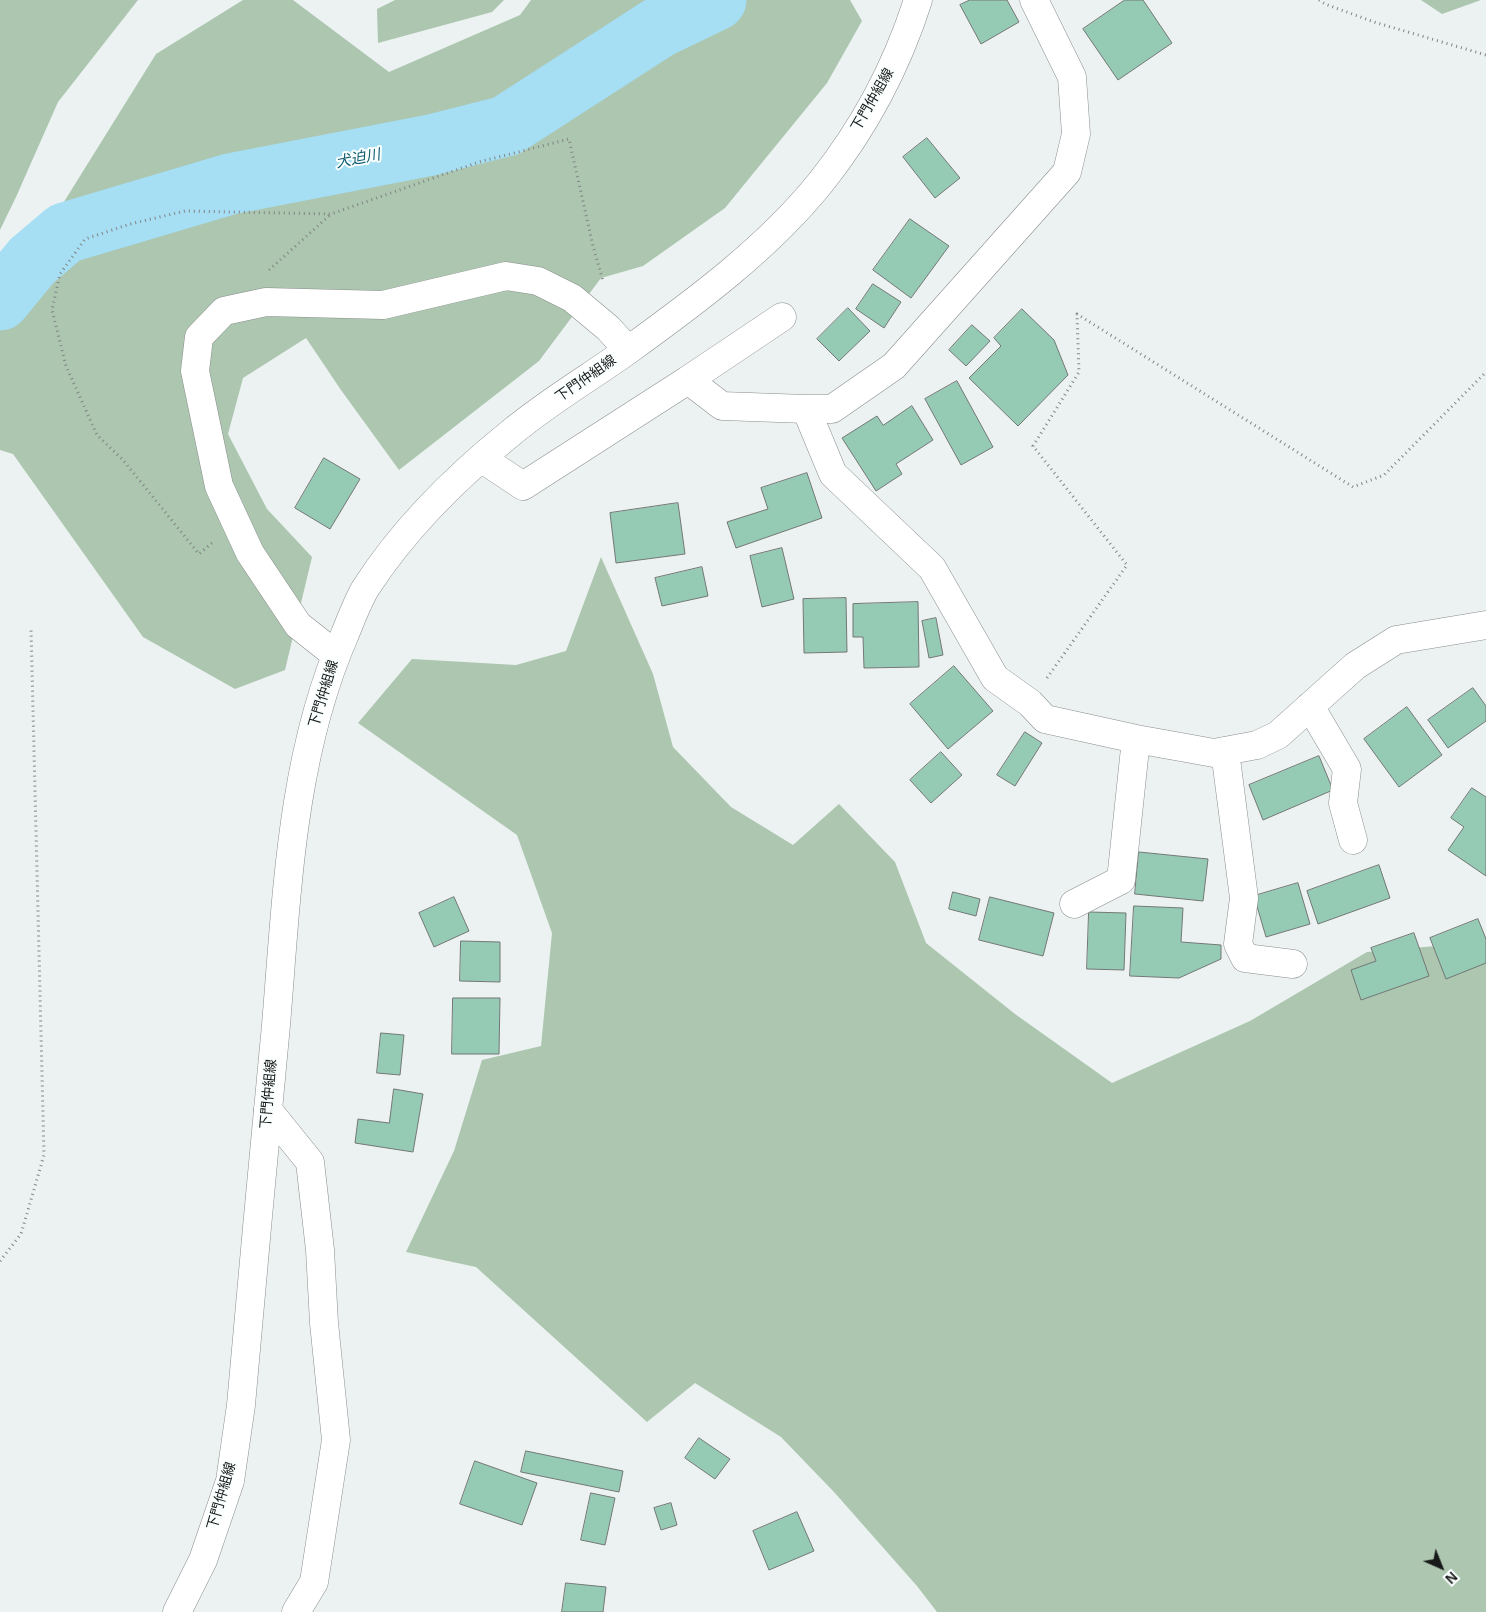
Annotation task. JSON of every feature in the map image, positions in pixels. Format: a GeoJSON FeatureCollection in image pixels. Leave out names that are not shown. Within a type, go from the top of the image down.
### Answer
{"type":"FeatureCollection","features":[{"type":"Feature","properties":{"kind":"street","name":"下門仲組線"},"geometry":{"type":"LineString","coordinates":[[177,1612],[203,1560],[230,1481],[241,1405],[293,829],[316,715],[336,655],[363,593],[400,540],[450,485],[514,430],[628,350],[729,274],[786,220],[820,182],[854,135],[890,75],[918,0]]}},
{"type":"Feature","properties":{"kind":"street"},"geometry":{"type":"LineString","coordinates":[[688,380],[722,406],[832,408],[894,366],[1067,172],[1076,134],[1072,77],[1034,0]]}},
{"type":"Feature","properties":{"kind":"street"},"geometry":{"type":"LineString","coordinates":[[336,655],[298,626],[250,553],[219,486],[195,370],[198,337],[224,311],[266,302],[382,305],[506,276],[538,281],[572,298],[608,328],[628,350]]}},
{"type":"Feature","properties":{"kind":"street"},"geometry":{"type":"LineString","coordinates":[[481,458],[523,486],[782,317]]}},
{"type":"Feature","properties":{"kind":"street"},"geometry":{"type":"LineString","coordinates":[[806,409],[833,474],[932,568],[995,678],[1030,703],[1045,719],[1214,753],[1257,745],[1278,735],[1355,666],[1396,640],[1486,625]]}},
{"type":"Feature","properties":{"kind":"street"},"geometry":{"type":"LineString","coordinates":[[1310,706],[1347,769],[1343,803],[1353,840]]}},
{"type":"Feature","properties":{"kind":"street"},"geometry":{"type":"LineString","coordinates":[[1074,904],[1121,880],[1136,738]]}},
{"type":"Feature","properties":{"kind":"street"},"geometry":{"type":"LineString","coordinates":[[1225,751],[1244,898],[1238,944],[1245,958],[1293,964]]}},
{"type":"Feature","properties":{"kind":"street"},"geometry":{"type":"LineString","coordinates":[[268,1110],[310,1162],[320,1250],[324,1323],[336,1440],[314,1582],[296,1612]]}},
{"type":"Feature","properties":{"kind":"path"},"geometry":{"type":"LineString","coordinates":[[1319,0],[1374,22],[1486,55]]}},
{"type":"Feature","properties":{"kind":"path"},"geometry":{"type":"LineString","coordinates":[[213,542],[199,554],[123,460],[97,435],[66,366],[52,310],[60,274],[84,239],[130,224],[185,211],[331,214],[479,162],[569,140],[593,246],[605,289],[590,313]]}},
{"type":"Feature","properties":{"kind":"path"},"geometry":{"type":"LineString","coordinates":[[267,272],[331,214]]}},
{"type":"Feature","properties":{"kind":"path"},"geometry":{"type":"LineString","coordinates":[[1030,703],[1127,565],[1033,446],[1079,372],[1076,314],[1354,487],[1384,475],[1486,372]]}},
{"type":"Feature","properties":{"kind":"path"},"geometry":{"type":"LineString","coordinates":[[0,1261],[21,1234],[44,1155],[31,628]]}},
{"type":"Feature","properties":{"kind":"green space"},"geometry":{"type":"Polygon","coordinates":[[[0,0],[138,0],[58,102],[0,230],[0,0]]]}},
{"type":"Feature","properties":{"kind":"green space"},"geometry":{"type":"Polygon","coordinates":[[[243,0],[293,0],[389,72],[520,15],[531,0],[850,0],[862,21],[827,83],[725,208],[643,266],[601,278],[539,361],[399,470],[306,338],[243,378],[228,434],[267,509],[312,557],[285,670],[235,689],[143,637],[13,454],[0,450],[0,318],[62,205],[156,54],[243,0]]]}},
{"type":"Feature","properties":{"kind":"green space"},"geometry":{"type":"Polygon","coordinates":[[[395,0],[504,0],[492,12],[378,43],[377,9],[395,0]]]}},
{"type":"Feature","properties":{"kind":"green space"},"geometry":{"type":"Polygon","coordinates":[[[1421,0],[1481,0],[1442,14],[1421,0]]]}},
{"type":"Feature","properties":{"kind":"green space"},"geometry":{"type":"Polygon","coordinates":[[[601,557],[653,674],[673,747],[731,807],[793,845],[839,804],[895,862],[926,943],[1015,1014],[1112,1083],[1250,1021],[1367,952],[1459,944],[1486,937],[1486,1612],[937,1612],[917,1586],[834,1492],[781,1437],[695,1383],[647,1422],[476,1267],[406,1252],[454,1151],[482,1060],[541,1046],[552,933],[517,835],[358,723],[412,659],[516,665],[566,651],[601,557]]]}},
{"type":"Feature","properties":{"kind":"building"},"geometry":{"type":"Polygon","coordinates":[[[970,0],[1007,0],[1019,22],[981,44],[960,5],[970,0]]]}},
{"type":"Feature","properties":{"kind":"building"},"geometry":{"type":"Polygon","coordinates":[[[1125,0],[1143,0],[1172,43],[1118,80],[1083,29],[1125,0]]]}},
{"type":"Feature","properties":{"kind":"building"},"geometry":{"type":"Polygon","coordinates":[[[927,138],[960,178],[935,198],[903,157],[927,138]]]}},
{"type":"Feature","properties":{"kind":"building"},"geometry":{"type":"Polygon","coordinates":[[[910,219],[949,246],[911,298],[873,270],[910,219]]]}},
{"type":"Feature","properties":{"kind":"building"},"geometry":{"type":"Polygon","coordinates":[[[873,284],[901,302],[884,328],[856,309],[873,284]]]}},
{"type":"Feature","properties":{"kind":"building"},"geometry":{"type":"Polygon","coordinates":[[[848,308],[870,331],[839,361],[817,339],[848,308]]]}},
{"type":"Feature","properties":{"kind":"building"},"geometry":{"type":"Polygon","coordinates":[[[1022,309],[1054,340],[1068,375],[1018,426],[969,378],[1001,346],[994,338],[1022,309]]]}},
{"type":"Feature","properties":{"kind":"building"},"geometry":{"type":"Polygon","coordinates":[[[972,325],[990,341],[966,366],[949,350],[972,325]]]}},
{"type":"Feature","properties":{"kind":"building"},"geometry":{"type":"Polygon","coordinates":[[[957,381],[993,447],[961,465],[925,399],[957,381]]]}},
{"type":"Feature","properties":{"kind":"building"},"geometry":{"type":"Polygon","coordinates":[[[912,406],[933,440],[896,464],[902,474],[876,491],[842,438],[877,416],[883,425],[912,406]]]}},
{"type":"Feature","properties":{"kind":"building"},"geometry":{"type":"Polygon","coordinates":[[[324,458],[360,479],[330,529],[295,508],[324,458]]]}},
{"type":"Feature","properties":{"kind":"building"},"geometry":{"type":"Polygon","coordinates":[[[807,473],[822,518],[736,548],[727,522],[768,509],[761,488],[807,473]]]}},
{"type":"Feature","properties":{"kind":"building"},"geometry":{"type":"Polygon","coordinates":[[[678,503],[685,554],[616,563],[610,513],[678,503]]]}},
{"type":"Feature","properties":{"kind":"building"},"geometry":{"type":"Polygon","coordinates":[[[782,548],[794,599],[762,607],[750,556],[782,548]]]}},
{"type":"Feature","properties":{"kind":"building"},"geometry":{"type":"Polygon","coordinates":[[[702,567],[708,596],[662,606],[655,578],[702,567]]]}},
{"type":"Feature","properties":{"kind":"building"},"geometry":{"type":"Polygon","coordinates":[[[846,598],[847,652],[804,653],[803,599],[846,598]]]}},
{"type":"Feature","properties":{"kind":"building"},"geometry":{"type":"Polygon","coordinates":[[[918,602],[919,667],[864,668],[863,637],[853,637],[853,604],[918,602]]]}},
{"type":"Feature","properties":{"kind":"building"},"geometry":{"type":"Polygon","coordinates":[[[936,618],[943,655],[929,658],[922,621],[936,618]]]}},
{"type":"Feature","properties":{"kind":"building"},"geometry":{"type":"Polygon","coordinates":[[[954,666],[993,711],[948,749],[910,704],[954,666]]]}},
{"type":"Feature","properties":{"kind":"building"},"geometry":{"type":"Polygon","coordinates":[[[1473,688],[1486,706],[1486,721],[1448,748],[1428,720],[1473,688]]]}},
{"type":"Feature","properties":{"kind":"building"},"geometry":{"type":"Polygon","coordinates":[[[1407,707],[1442,755],[1399,787],[1364,739],[1407,707]]]}},
{"type":"Feature","properties":{"kind":"building"},"geometry":{"type":"Polygon","coordinates":[[[1025,732],[1042,743],[1015,786],[997,775],[1025,732]]]}},
{"type":"Feature","properties":{"kind":"building"},"geometry":{"type":"Polygon","coordinates":[[[941,752],[962,775],[931,803],[910,780],[941,752]]]}},
{"type":"Feature","properties":{"kind":"building"},"geometry":{"type":"Polygon","coordinates":[[[1319,756],[1333,790],[1263,820],[1249,785],[1319,756]]]}},
{"type":"Feature","properties":{"kind":"building"},"geometry":{"type":"Polygon","coordinates":[[[1472,788],[1486,797],[1486,876],[1448,850],[1464,827],[1451,818],[1472,788]]]}},
{"type":"Feature","properties":{"kind":"building"},"geometry":{"type":"Polygon","coordinates":[[[1139,852],[1208,859],[1203,901],[1135,894],[1139,852]]]}},
{"type":"Feature","properties":{"kind":"building"},"geometry":{"type":"Polygon","coordinates":[[[1379,865],[1390,898],[1318,924],[1307,891],[1379,865]]]}},
{"type":"Feature","properties":{"kind":"building"},"geometry":{"type":"Polygon","coordinates":[[[1298,883],[1310,924],[1266,937],[1254,896],[1298,883]]]}},
{"type":"Feature","properties":{"kind":"building"},"geometry":{"type":"Polygon","coordinates":[[[953,892],[980,899],[976,916],[949,909],[953,892]]]}},
{"type":"Feature","properties":{"kind":"building"},"geometry":{"type":"Polygon","coordinates":[[[454,897],[469,931],[434,947],[419,913],[454,897]]]}},
{"type":"Feature","properties":{"kind":"building"},"geometry":{"type":"Polygon","coordinates":[[[990,897],[1054,913],[1043,956],[979,940],[990,897]]]}},
{"type":"Feature","properties":{"kind":"building"},"geometry":{"type":"Polygon","coordinates":[[[1134,906],[1183,908],[1181,942],[1221,945],[1221,959],[1179,978],[1130,976],[1134,906]]]}},
{"type":"Feature","properties":{"kind":"building"},"geometry":{"type":"Polygon","coordinates":[[[1089,912],[1126,913],[1124,970],[1087,969],[1089,912]]]}},
{"type":"Feature","properties":{"kind":"building"},"geometry":{"type":"Polygon","coordinates":[[[1478,919],[1486,939],[1486,963],[1446,979],[1430,938],[1478,919]]]}},
{"type":"Feature","properties":{"kind":"building"},"geometry":{"type":"Polygon","coordinates":[[[1414,933],[1429,976],[1361,1000],[1351,970],[1376,961],[1371,948],[1414,933]]]}},
{"type":"Feature","properties":{"kind":"building"},"geometry":{"type":"Polygon","coordinates":[[[461,941],[500,942],[500,982],[460,981],[461,941]]]}},
{"type":"Feature","properties":{"kind":"building"},"geometry":{"type":"Polygon","coordinates":[[[453,998],[500,998],[499,1054],[452,1054],[453,998]]]}},
{"type":"Feature","properties":{"kind":"building"},"geometry":{"type":"Polygon","coordinates":[[[381,1033],[404,1035],[400,1075],[377,1073],[381,1033]]]}},
{"type":"Feature","properties":{"kind":"building"},"geometry":{"type":"Polygon","coordinates":[[[394,1089],[423,1094],[413,1152],[355,1143],[358,1119],[389,1123],[394,1089]]]}},
{"type":"Feature","properties":{"kind":"building"},"geometry":{"type":"Polygon","coordinates":[[[699,1438],[730,1459],[715,1479],[685,1458],[699,1438]]]}},
{"type":"Feature","properties":{"kind":"building"},"geometry":{"type":"Polygon","coordinates":[[[526,1451],[623,1471],[619,1492],[521,1472],[526,1451]]]}},
{"type":"Feature","properties":{"kind":"building"},"geometry":{"type":"Polygon","coordinates":[[[475,1461],[537,1483],[522,1525],[460,1504],[475,1461]]]}},
{"type":"Feature","properties":{"kind":"building"},"geometry":{"type":"Polygon","coordinates":[[[591,1493],[615,1498],[605,1545],[581,1540],[591,1493]]]}},
{"type":"Feature","properties":{"kind":"building"},"geometry":{"type":"Polygon","coordinates":[[[671,1503],[677,1525],[661,1530],[654,1508],[671,1503]]]}},
{"type":"Feature","properties":{"kind":"building"},"geometry":{"type":"Polygon","coordinates":[[[797,1512],[814,1551],[769,1570],[753,1531],[797,1512]]]}},
{"type":"Feature","properties":{"kind":"building"},"geometry":{"type":"Polygon","coordinates":[[[566,1583],[606,1587],[603,1612],[562,1612],[566,1583]]]}},
{"type":"Feature","properties":{"kind":"waterway","name":"犬迫川"},"geometry":{"type":"LineString","coordinates":[[0,300],[32,261],[65,233],[230,184],[431,145],[506,126],[658,28],[716,0]]}}]}
